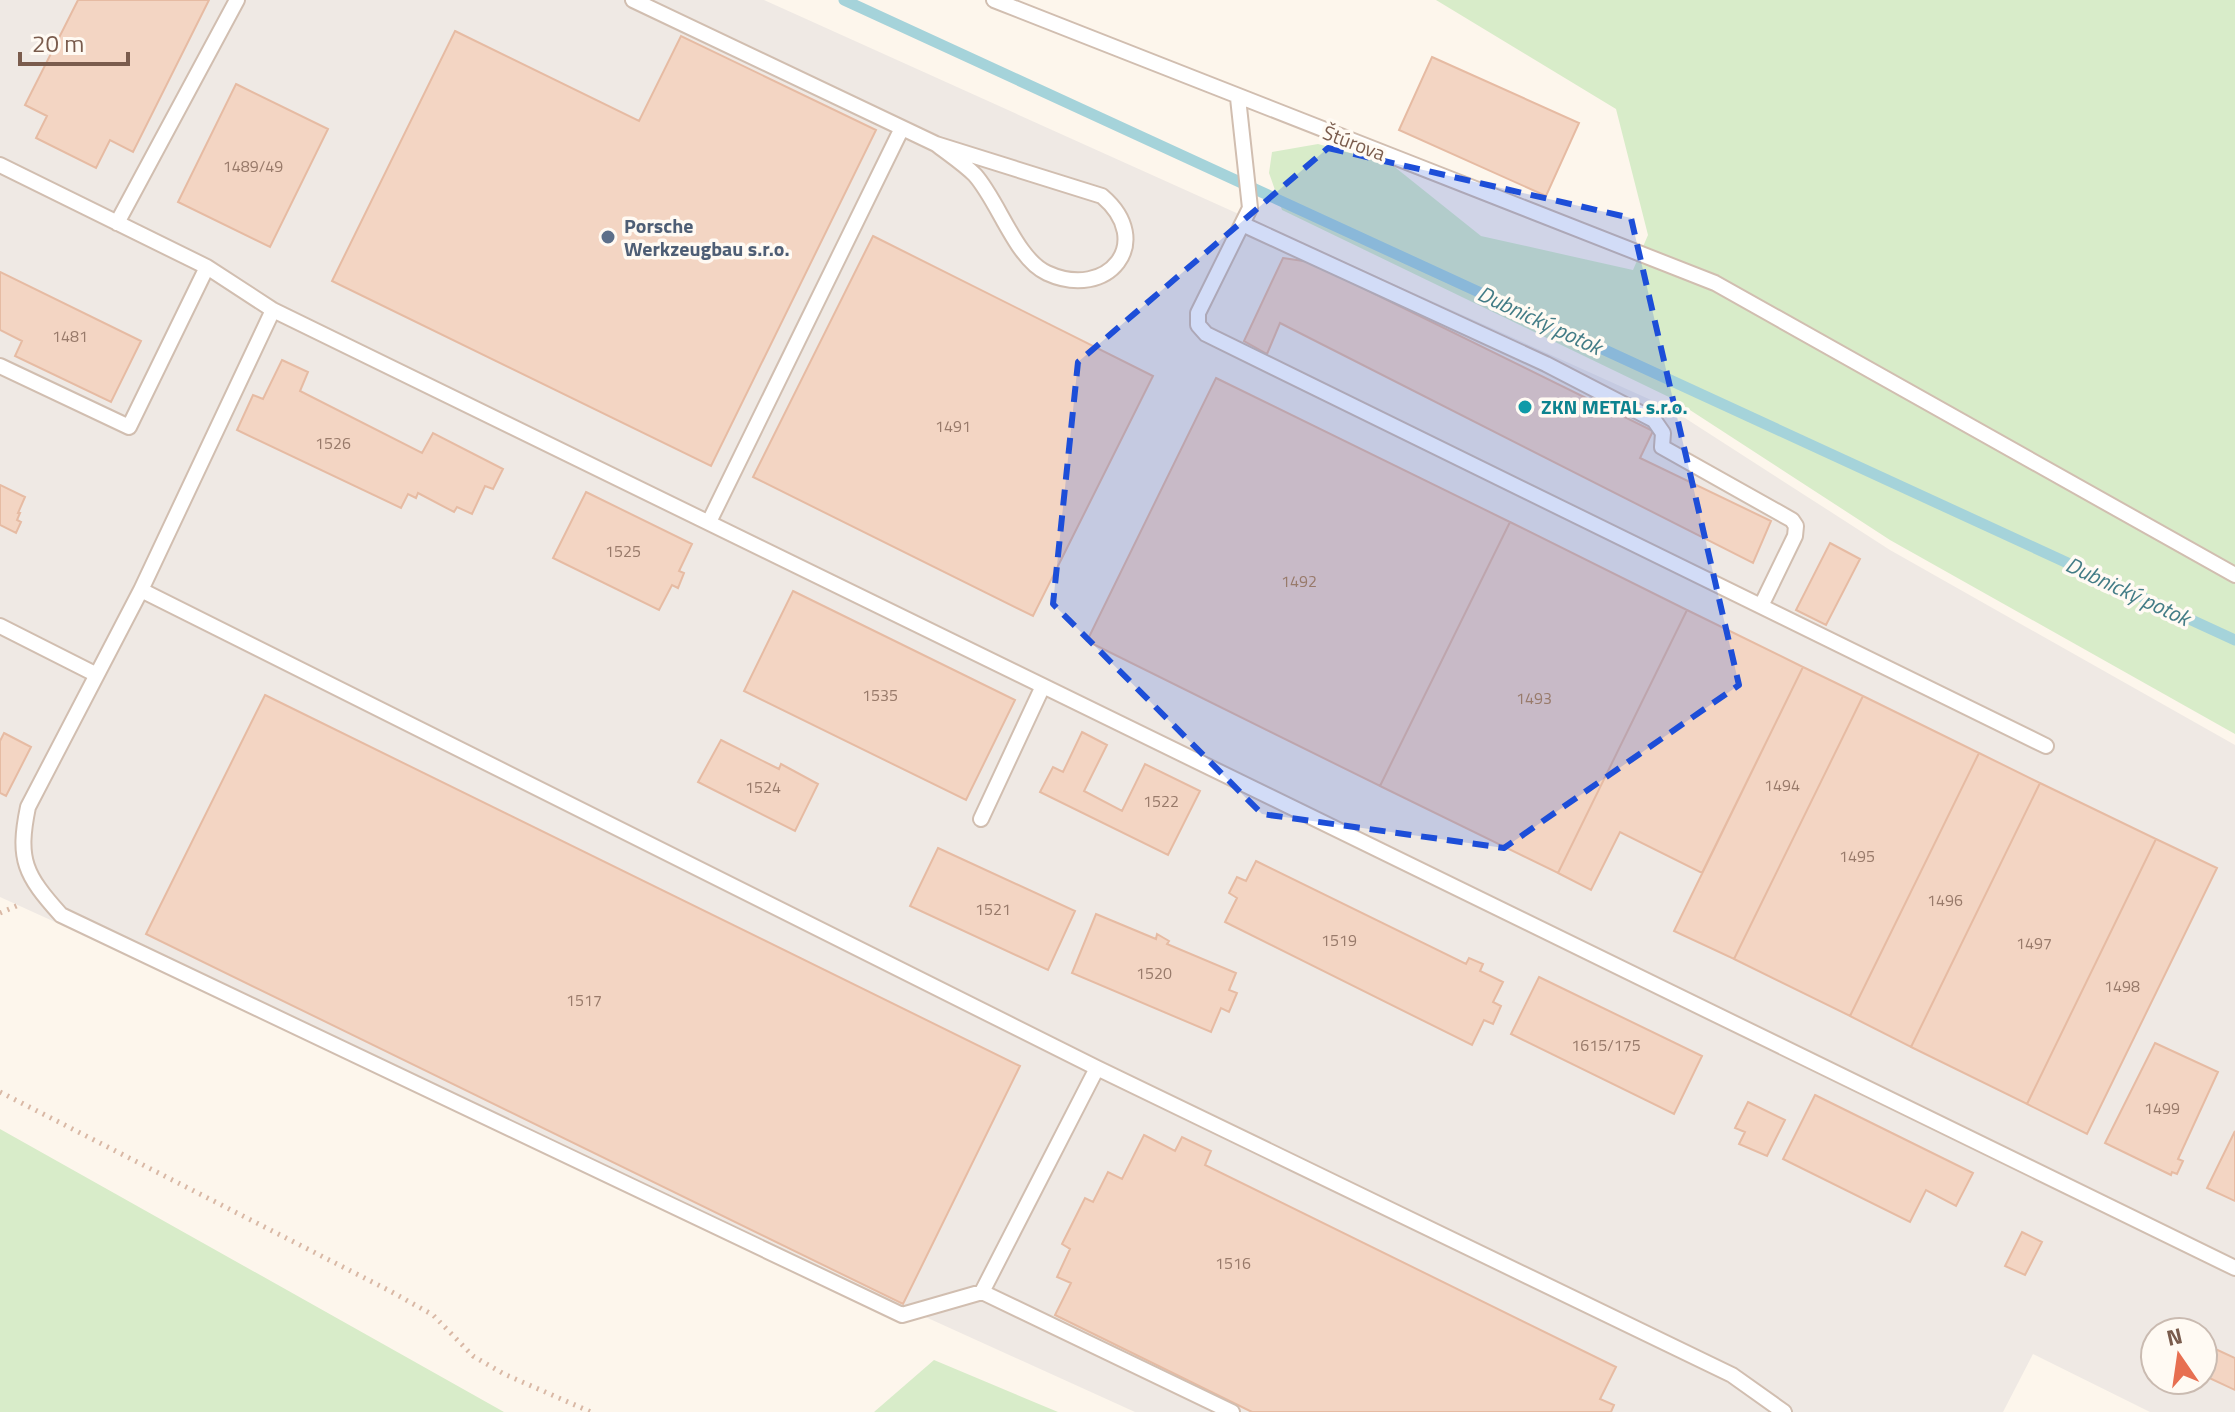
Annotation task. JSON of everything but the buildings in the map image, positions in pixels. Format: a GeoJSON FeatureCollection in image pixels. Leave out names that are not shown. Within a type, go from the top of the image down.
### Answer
{"type":"FeatureCollection","features":[{"type":"Feature","properties":{"kind":"lane"},"geometry":{"type":"LineString","coordinates":[[117,223],[237,0]]}},
{"type":"Feature","properties":{"kind":"lane"},"geometry":{"type":"LineString","coordinates":[[633,0],[936,144],[1102,196],[1117,210],[1126,229],[1124,252],[1111,270],[1092,280],[1072,282],[1044,272],[1021,250],[998,206],[974,174],[936,144]]}},
{"type":"Feature","properties":{"kind":"lane","name":"Štúrova"},"geometry":{"type":"LineString","coordinates":[[994,0],[1715,283],[2235,575]]}},
{"type":"Feature","properties":{"kind":"lane"},"geometry":{"type":"LineString","coordinates":[[1238,98],[1250,208],[1198,313],[1198,325],[1206,334],[2046,746]]}},
{"type":"Feature","properties":{"kind":"lane"},"geometry":{"type":"LineString","coordinates":[[709,522],[902,128]]}},
{"type":"Feature","properties":{"kind":"lane"},"geometry":{"type":"LineString","coordinates":[[0,165],[207,267],[273,310],[2235,1268]]}},
{"type":"Feature","properties":{"kind":"lane"},"geometry":{"type":"LineString","coordinates":[[1242,224],[1546,364],[1654,420],[1663,433],[1662,447],[1792,520],[1796,526],[1795,536],[1761,606]]}},
{"type":"Feature","properties":{"kind":"lane"},"geometry":{"type":"LineString","coordinates":[[0,366],[129,427],[207,267]]}},
{"type":"Feature","properties":{"kind":"lane"},"geometry":{"type":"LineString","coordinates":[[273,310],[141,590],[28,807],[21,838],[27,874],[61,915],[902,1315],[982,1292],[1232,1412]]}},
{"type":"Feature","properties":{"kind":"lane"},"geometry":{"type":"LineString","coordinates":[[141,590],[1097,1068],[1732,1375],[1784,1412]]}},
{"type":"Feature","properties":{"kind":"lane"},"geometry":{"type":"LineString","coordinates":[[0,626],[95,674]]}},
{"type":"Feature","properties":{"kind":"lane"},"geometry":{"type":"LineString","coordinates":[[981,819],[1043,686]]}},
{"type":"Feature","properties":{"kind":"lane"},"geometry":{"type":"LineString","coordinates":[[982,1292],[1097,1068]]}},
{"type":"Feature","properties":{"kind":"path"},"geometry":{"type":"LineString","coordinates":[[0,1092],[390,1291],[433,1315],[473,1356],[504,1374],[591,1412]]}},
{"type":"Feature","properties":{"kind":"highlighted area"},"geometry":{"type":"Polygon","coordinates":[[[1328,148],[1631,218],[1739,685],[1504,848],[1262,814],[1053,604],[1078,362],[1328,148]]]}},
{"type":"Feature","properties":{"kind":"shaded area"},"geometry":{"type":"Polygon","coordinates":[[[0,0],[764,0],[1671,409],[1890,550],[2235,745],[2235,1412],[2150,1412],[2033,1354],[2003,1412],[1135,1412],[0,897],[0,0]]]}},
{"type":"Feature","properties":{"kind":"green space"},"geometry":{"type":"Polygon","coordinates":[[[1436,0],[2235,0],[2235,734],[1890,540],[1673,399],[1282,210],[1269,173],[1272,152],[1318,144],[1391,164],[1481,236],[1633,270],[1648,235],[1616,109],[1436,0]]]}},
{"type":"Feature","properties":{"kind":"green space"},"geometry":{"type":"Polygon","coordinates":[[[0,1129],[504,1412],[0,1412],[0,1129]]]}},
{"type":"Feature","properties":{"kind":"green space"},"geometry":{"type":"Polygon","coordinates":[[[934,1360],[1058,1412],[874,1412],[934,1360]]]}},
{"type":"Feature","properties":{"kind":"waterway","name":"Dubnický potok"},"geometry":{"type":"LineString","coordinates":[[844,0],[2235,640]]}},
{"type":"Feature","properties":{"kind":"place","name":"Porsche Werkzeugbau s.r.o."},"geometry":{"type":"Point","coordinates":[608,237]}},
{"type":"Feature","properties":{"kind":"place","name":"ZKN METAL s.r.o."},"geometry":{"type":"Point","coordinates":[1525,407]}}]}
